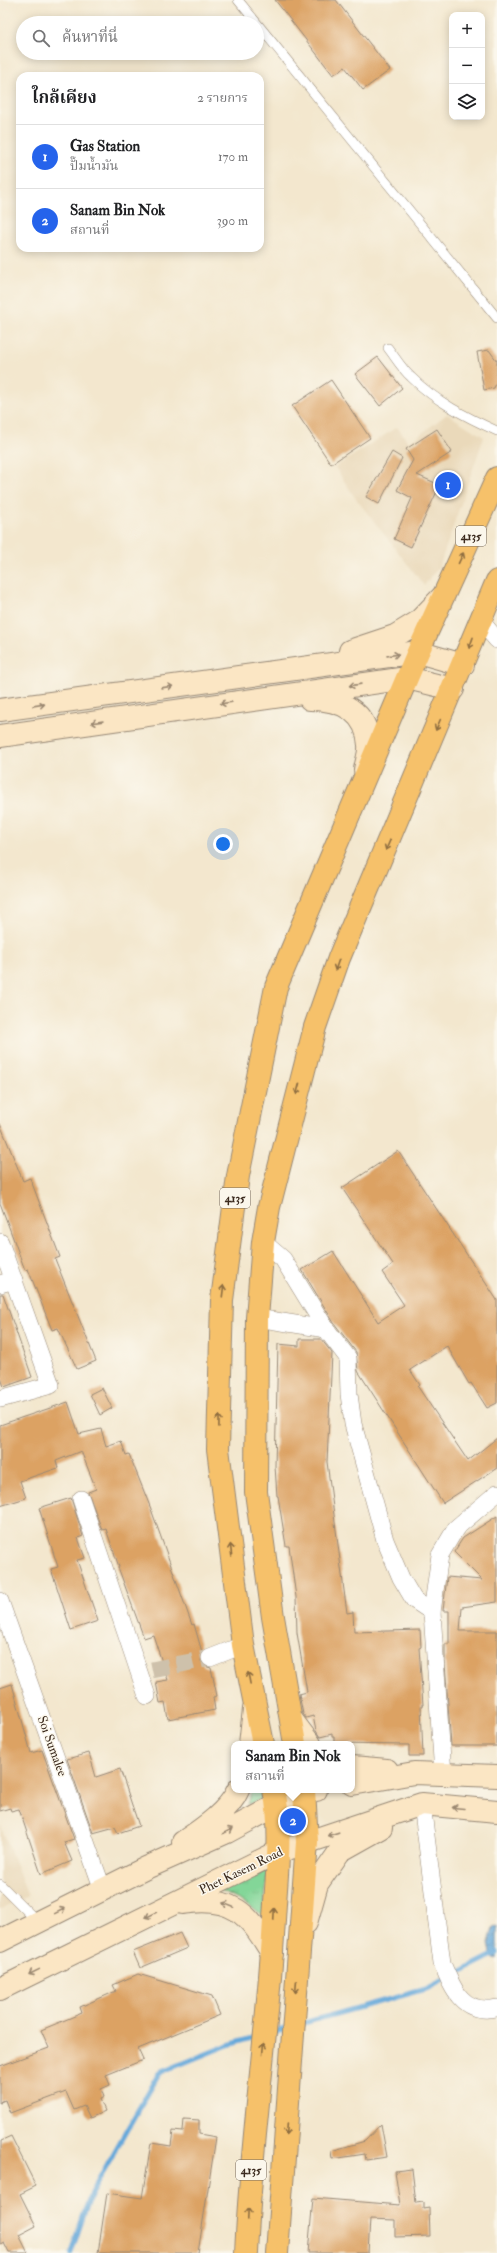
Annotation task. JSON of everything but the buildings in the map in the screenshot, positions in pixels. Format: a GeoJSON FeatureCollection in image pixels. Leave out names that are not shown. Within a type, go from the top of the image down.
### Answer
{"type":"FeatureCollection","features":[{"type":"Feature","properties":{"kind":"main road","name":"4135"},"geometry":{"type":"LineString","coordinates":[[262,1741],[243,1645],[218,1449],[222,1300],[238,1176],[276,987],[418,652],[497,478]]}},
{"type":"Feature","properties":{"kind":"main road","name":"4135"},"geometry":{"type":"LineString","coordinates":[[295,1741],[273,1617],[256,1492],[257,1318],[263,1242],[269,1207],[315,1026],[339,958],[497,581]]}},
{"type":"Feature","properties":{"kind":"main road"},"geometry":{"type":"LineString","coordinates":[[252,675],[358,649],[395,636],[418,622],[445,593]]}},
{"type":"Feature","properties":{"kind":"main road"},"geometry":{"type":"LineString","coordinates":[[0,710],[418,652],[463,665]]}},
{"type":"Feature","properties":{"kind":"main road"},"geometry":{"type":"LineString","coordinates":[[0,736],[407,678],[453,689]]}},
{"type":"Feature","properties":{"kind":"main road"},"geometry":{"type":"LineString","coordinates":[[254,700],[324,699],[340,702],[356,712],[366,731],[369,746],[362,783]]}},
{"type":"Feature","properties":{"kind":"main road"},"geometry":{"type":"LineString","coordinates":[[250,1741],[255,1707]]}},
{"type":"Feature","properties":{"kind":"main road"},"geometry":{"type":"LineString","coordinates":[[291,1719],[308,1741]]}},
{"type":"Feature","properties":{"kind":"main road"},"geometry":{"type":"LineString","coordinates":[[355,1767],[414,1773],[497,1776]]}},
{"type":"Feature","properties":{"kind":"main road"},"geometry":{"type":"LineString","coordinates":[[355,1783],[414,1773]]}},
{"type":"Feature","properties":{"kind":"main road"},"geometry":{"type":"LineString","coordinates":[[146,1868],[202,1829],[234,1799],[237,1793]]}},
{"type":"Feature","properties":{"kind":"main road"},"geometry":{"type":"LineString","coordinates":[[0,1941],[146,1868],[227,1832],[275,1797],[297,1793]]}},
{"type":"Feature","properties":{"kind":"main road","name":"4135"},"geometry":{"type":"LineString","coordinates":[[277,2253],[298,1948],[307,1842],[308,1793]]}},
{"type":"Feature","properties":{"kind":"main road","name":"4135"},"geometry":{"type":"LineString","coordinates":[[246,2253],[248,2203],[272,1953],[278,1852],[275,1797]]}},
{"type":"Feature","properties":{"kind":"main road"},"geometry":{"type":"LineString","coordinates":[[298,1948],[317,1884],[340,1851],[422,1804]]}},
{"type":"Feature","properties":{"kind":"main road","name":"Phet Kasem Road"},"geometry":{"type":"LineString","coordinates":[[0,1989],[278,1852],[422,1804],[497,1811]]}},
{"type":"Feature","properties":{"kind":"main road"},"geometry":{"type":"LineString","coordinates":[[172,1904],[197,1900],[222,1902],[235,1907],[261,1934],[272,1953]]}},
{"type":"Feature","properties":{"kind":"street"},"geometry":{"type":"LineString","coordinates":[[480,620],[497,640]]}},
{"type":"Feature","properties":{"kind":"street"},"geometry":{"type":"LineString","coordinates":[[0,1242],[7,1282],[51,1385],[0,1399]]}},
{"type":"Feature","properties":{"kind":"street"},"geometry":{"type":"LineString","coordinates":[[263,1242],[283,1259],[326,1329],[348,1358],[349,1394],[353,1424],[385,1540],[401,1578],[414,1600],[432,1612]]}},
{"type":"Feature","properties":{"kind":"street"},"geometry":{"type":"LineString","coordinates":[[257,1318],[326,1329]]}},
{"type":"Feature","properties":{"kind":"street"},"geometry":{"type":"LineString","coordinates":[[443,1774],[432,1612],[440,1555],[456,1528],[497,1493]]}},
{"type":"Feature","properties":{"kind":"street"},"geometry":{"type":"LineString","coordinates":[[81,1499],[147,1696]]}},
{"type":"Feature","properties":{"kind":"street","name":"Soi Sumalee"},"geometry":{"type":"LineString","coordinates":[[0,1601],[103,1890]]}},
{"type":"Feature","properties":{"kind":"street"},"geometry":{"type":"LineString","coordinates":[[210,1658],[243,1645]]}},
{"type":"Feature","properties":{"kind":"street"},"geometry":{"type":"LineString","coordinates":[[133,1654],[152,1670]]}},
{"type":"Feature","properties":{"kind":"street"},"geometry":{"type":"LineString","coordinates":[[422,1804],[442,1963],[449,1982],[467,2006],[484,2011],[497,2008]]}},
{"type":"Feature","properties":{"kind":"lane"},"geometry":{"type":"LineString","coordinates":[[238,0],[251,16]]}},
{"type":"Feature","properties":{"kind":"lane"},"geometry":{"type":"LineString","coordinates":[[264,32],[497,318]]}},
{"type":"Feature","properties":{"kind":"lane"},"geometry":{"type":"LineString","coordinates":[[388,348],[410,376],[434,396],[461,414],[497,431]]}},
{"type":"Feature","properties":{"kind":"lane"},"geometry":{"type":"LineString","coordinates":[[0,1884],[38,1922]]}},
{"type":"Feature","properties":{"kind":"shaded area"},"geometry":{"type":"Polygon","coordinates":[[[447,414],[484,437],[439,567],[424,585],[354,496],[335,467],[397,427],[409,443],[447,414]]]}},
{"type":"Feature","properties":{"kind":"shaded area"},"geometry":{"type":"Polygon","coordinates":[[[0,1824],[28,1896],[0,1909],[0,1824]]]}},
{"type":"Feature","properties":{"kind":"green space"},"geometry":{"type":"Polygon","coordinates":[[[252,1793],[265,1793],[266,1798],[248,1804],[252,1793]]]}},
{"type":"Feature","properties":{"kind":"green space"},"geometry":{"type":"Polygon","coordinates":[[[268,1870],[263,1917],[249,1905],[218,1890],[268,1870]]]}},
{"type":"Feature","properties":{"kind":"water"},"geometry":{"type":"Polygon","coordinates":[[[497,1925],[497,1959],[492,1957],[489,1943],[493,1927],[497,1925]]]}},
{"type":"Feature","properties":{"kind":"waterway"},"geometry":{"type":"LineString","coordinates":[[300,2024],[426,1989],[497,1953]]}},
{"type":"Feature","properties":{"kind":"waterway"},"geometry":{"type":"LineString","coordinates":[[271,2033],[288,2028]]}},
{"type":"Feature","properties":{"kind":"waterway"},"geometry":{"type":"LineString","coordinates":[[71,2253],[91,2193],[159,2073],[228,2045],[259,2036]]}},
{"type":"Feature","properties":{"kind":"tunnel"},"geometry":{"type":"LineString","coordinates":[[152,1670],[210,1658]]}},
{"type":"Feature","properties":{"kind":"place","name":"Gas Station"},"geometry":{"type":"Point","coordinates":[448,485]}},
{"type":"Feature","properties":{"kind":"place","name":"Sanam Bin Nok"},"geometry":{"type":"Point","coordinates":[293,1821]}}]}
